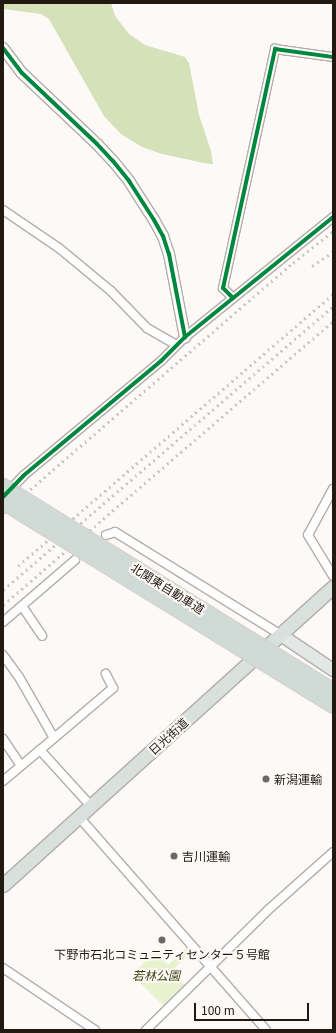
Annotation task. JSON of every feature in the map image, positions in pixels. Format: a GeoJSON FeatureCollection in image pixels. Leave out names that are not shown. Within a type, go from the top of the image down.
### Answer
{"type":"FeatureCollection","features":[{"type":"Feature","properties":{"kind":"highway","name":"北関東自動車道"},"geometry":{"type":"LineString","coordinates":[[3,486],[333,691]]}},
{"type":"Feature","properties":{"kind":"highway","name":"北関東自動車道"},"geometry":{"type":"LineString","coordinates":[[3,502],[333,706]]}},
{"type":"Feature","properties":{"kind":"highway","name":"日光街道"},"geometry":{"type":"LineString","coordinates":[[3,885],[333,587]]}},
{"type":"Feature","properties":{"kind":"main road"},"geometry":{"type":"LineString","coordinates":[[281,635],[333,670]]}},
{"type":"Feature","properties":{"kind":"main road"},"geometry":{"type":"LineString","coordinates":[[254,659],[333,712]]}},
{"type":"Feature","properties":{"kind":"street"},"geometry":{"type":"LineString","coordinates":[[3,48],[22,73],[113,161],[129,181],[154,220],[163,236],[168,254],[185,337]]}},
{"type":"Feature","properties":{"kind":"street"},"geometry":{"type":"LineString","coordinates":[[233,298],[223,288],[275,49],[333,57]]}},
{"type":"Feature","properties":{"kind":"street"},"geometry":{"type":"LineString","coordinates":[[3,210],[59,248],[111,291],[147,328],[176,345]]}},
{"type":"Feature","properties":{"kind":"street"},"geometry":{"type":"LineString","coordinates":[[3,497],[23,476],[161,361],[185,337],[333,217]]}},
{"type":"Feature","properties":{"kind":"street"},"geometry":{"type":"LineString","coordinates":[[333,489],[308,535],[333,576]]}},
{"type":"Feature","properties":{"kind":"street"},"geometry":{"type":"LineString","coordinates":[[106,535],[115,532],[281,635]]}},
{"type":"Feature","properties":{"kind":"street"},"geometry":{"type":"LineString","coordinates":[[3,622],[75,560]]}},
{"type":"Feature","properties":{"kind":"street"},"geometry":{"type":"LineString","coordinates":[[22,606],[42,636]]}},
{"type":"Feature","properties":{"kind":"street"},"geometry":{"type":"LineString","coordinates":[[3,655],[19,677],[54,738]]}},
{"type":"Feature","properties":{"kind":"street"},"geometry":{"type":"LineString","coordinates":[[3,781],[114,688],[106,674]]}},
{"type":"Feature","properties":{"kind":"street"},"geometry":{"type":"LineString","coordinates":[[3,739],[21,766]]}},
{"type":"Feature","properties":{"kind":"street"},"geometry":{"type":"LineString","coordinates":[[40,750],[91,806]]}},
{"type":"Feature","properties":{"kind":"street"},"geometry":{"type":"LineString","coordinates":[[79,816],[266,1030]]}},
{"type":"Feature","properties":{"kind":"street"},"geometry":{"type":"LineString","coordinates":[[146,1030],[268,910],[333,852]]}},
{"type":"Feature","properties":{"kind":"street"},"geometry":{"type":"LineString","coordinates":[[3,968],[95,1030]]}},
{"type":"Feature","properties":{"kind":"green space"},"geometry":{"type":"Polygon","coordinates":[[[3,3],[111,3],[115,16],[129,34],[145,45],[185,57],[189,63],[199,115],[211,151],[213,164],[162,154],[142,147],[121,134],[104,116],[49,19],[41,14],[3,9],[3,3]]]}},
{"type":"Feature","properties":{"kind":"green space","name":"若林公園"},"geometry":{"type":"Polygon","coordinates":[[[187,947],[191,952],[172,971],[185,986],[165,1007],[132,975],[156,951],[168,965],[187,947]]]}},
{"type":"Feature","properties":{"kind":"railway"},"geometry":{"type":"LineString","coordinates":[[3,513],[293,263],[333,231]]}},
{"type":"Feature","properties":{"kind":"railway"},"geometry":{"type":"LineString","coordinates":[[312,266],[333,252]]}},
{"type":"Feature","properties":{"kind":"railway"},"geometry":{"type":"LineString","coordinates":[[18,566],[333,294]]}},
{"type":"Feature","properties":{"kind":"railway"},"geometry":{"type":"LineString","coordinates":[[3,590],[333,306]]}},
{"type":"Feature","properties":{"kind":"railway"},"geometry":{"type":"LineString","coordinates":[[3,605],[333,321]]}},
{"type":"Feature","properties":{"kind":"cycle path"},"geometry":{"type":"LineString","coordinates":[[3,48],[22,73],[113,161],[129,181],[154,220],[163,236],[169,254],[185,337]]}},
{"type":"Feature","properties":{"kind":"cycle path"},"geometry":{"type":"LineString","coordinates":[[233,298],[223,288],[275,49],[333,57]]}},
{"type":"Feature","properties":{"kind":"cycle path"},"geometry":{"type":"LineString","coordinates":[[3,497],[23,476],[161,361],[185,337],[333,217]]}},
{"type":"Feature","properties":{"kind":"place","name":"新潟運輸"},"geometry":{"type":"Point","coordinates":[266,779]}},
{"type":"Feature","properties":{"kind":"place","name":"吉川運輸"},"geometry":{"type":"Point","coordinates":[174,856]}},
{"type":"Feature","properties":{"kind":"place","name":"下野市石北コミュニティセンター５号館"},"geometry":{"type":"Point","coordinates":[162,940]}}]}
